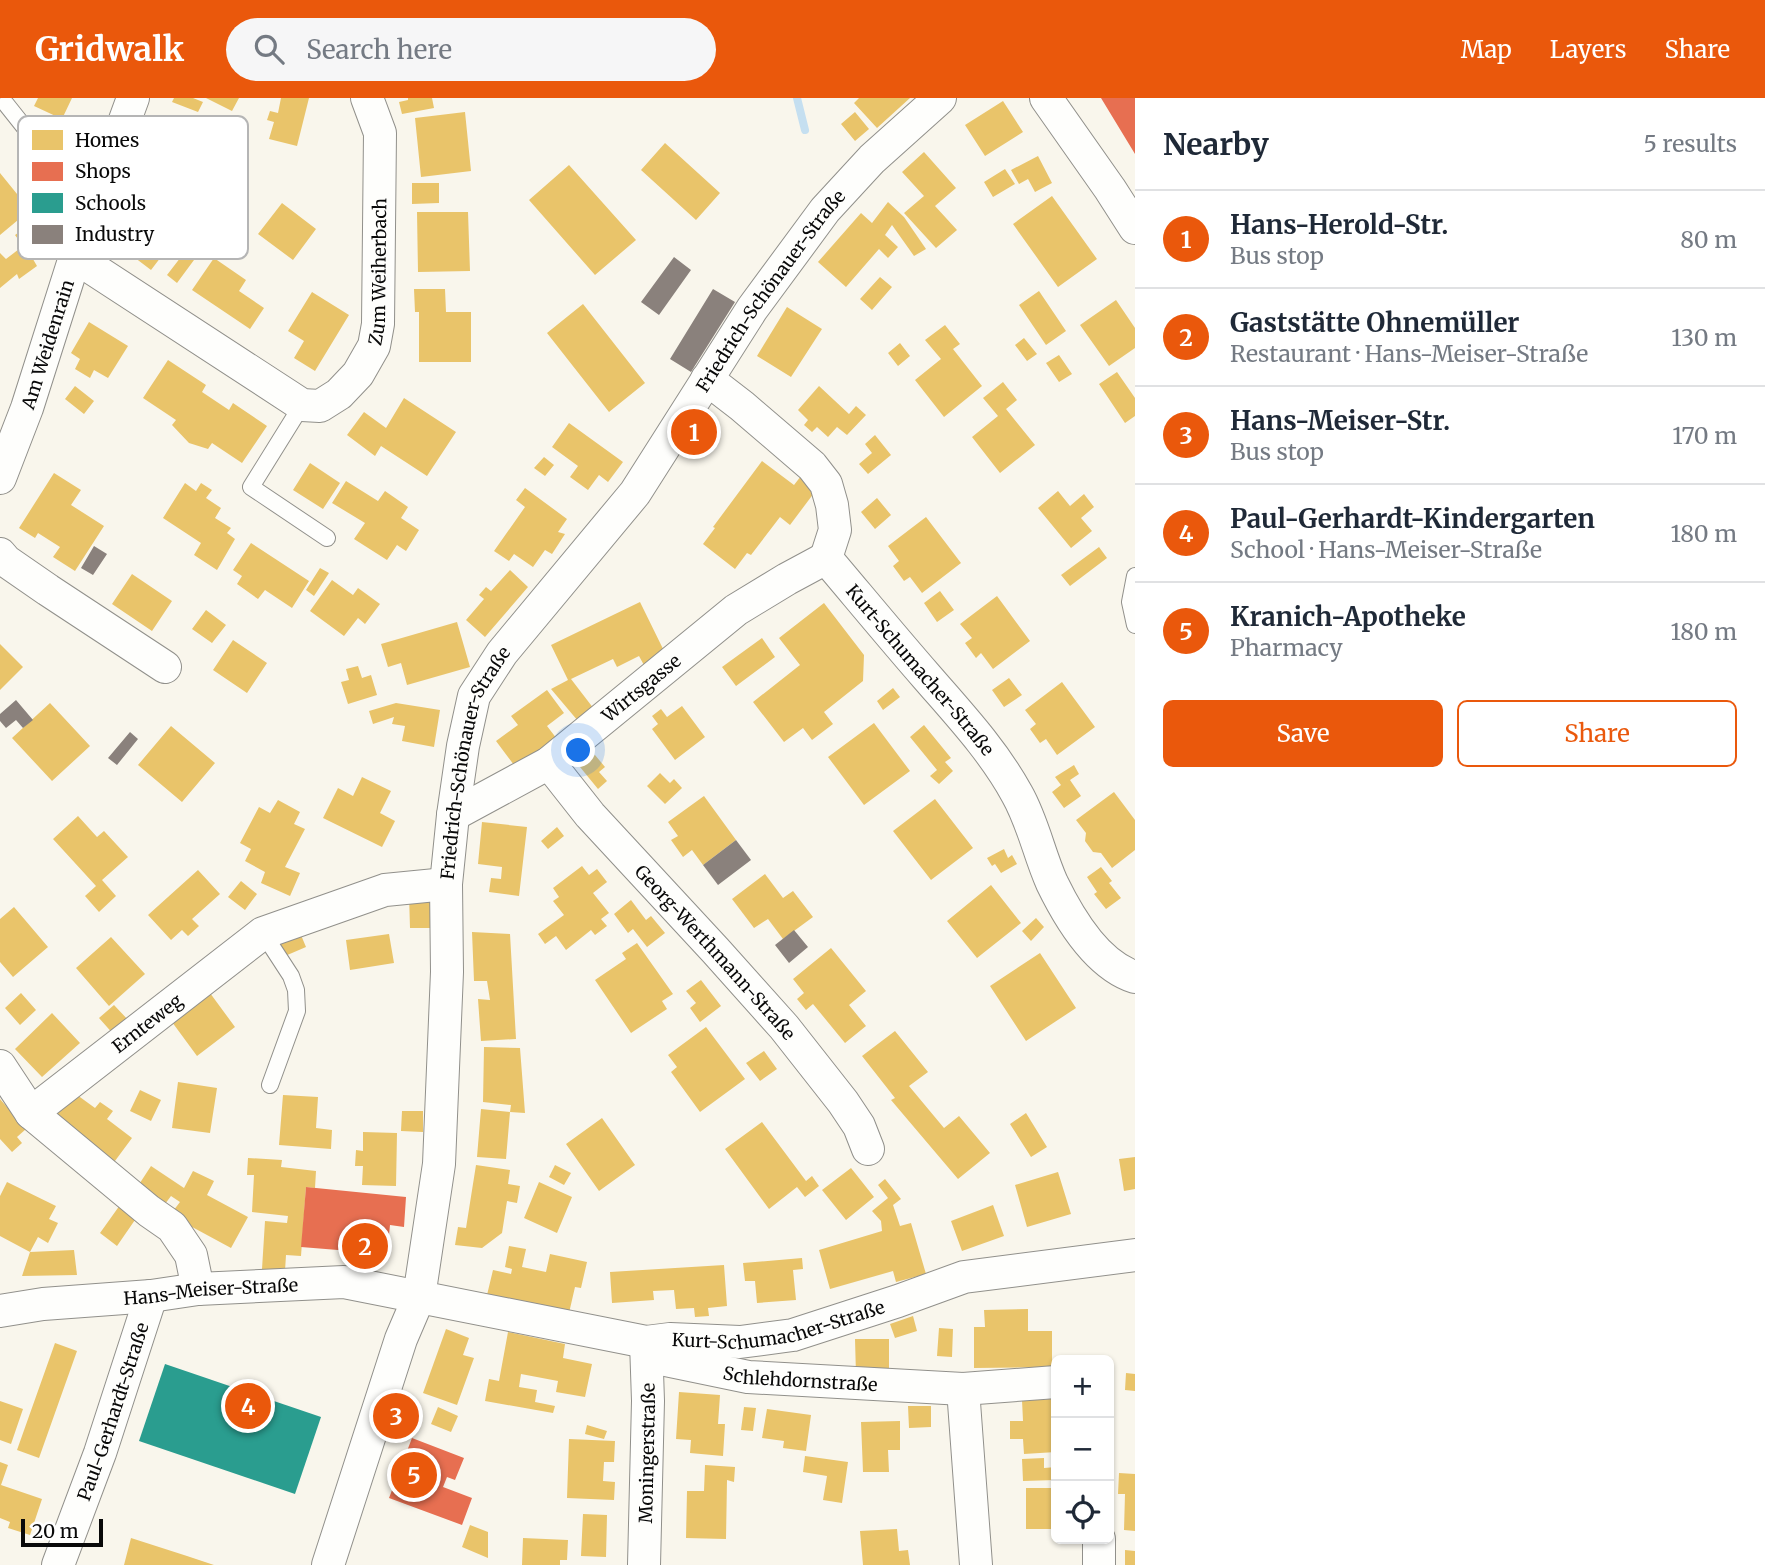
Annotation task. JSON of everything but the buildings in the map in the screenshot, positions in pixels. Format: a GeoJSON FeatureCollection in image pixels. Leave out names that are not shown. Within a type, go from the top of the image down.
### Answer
{"type":"FeatureCollection","features":[{"type":"Feature","properties":{"kind":"street","name":"Am Weidenrain"},"geometry":{"type":"LineString","coordinates":[[126,116],[133,98]]}},
{"type":"Feature","properties":{"kind":"street","name":"Zum Weiherbach"},"geometry":{"type":"LineString","coordinates":[[302,405],[320,406],[339,394],[358,374],[374,346],[378,324],[380,133],[367,98]]}},
{"type":"Feature","properties":{"kind":"street","name":"Friedrich-Schönauer-Straße"},"geometry":{"type":"LineString","coordinates":[[328,1565],[401,1339],[419,1297],[439,1164],[447,972],[446,884],[463,746],[474,696],[502,653],[635,493],[752,309],[825,210],[872,159],[940,98]]}},
{"type":"Feature","properties":{"kind":"street"},"geometry":{"type":"LineString","coordinates":[[1046,98],[1135,228]]}},
{"type":"Feature","properties":{"kind":"street","name":"Am Weidenrain"},"geometry":{"type":"LineString","coordinates":[[0,478],[27,408],[74,259]]}},
{"type":"Feature","properties":{"kind":"street"},"geometry":{"type":"LineString","coordinates":[[78,259],[302,405]]}},
{"type":"Feature","properties":{"kind":"street"},"geometry":{"type":"LineString","coordinates":[[707,379],[742,405],[812,466],[826,484],[835,530],[826,558]]}},
{"type":"Feature","properties":{"kind":"street"},"geometry":{"type":"LineString","coordinates":[[0,554],[37,583],[165,667]]}},
{"type":"Feature","properties":{"kind":"street","name":"Wirtsgasse"},"geometry":{"type":"LineString","coordinates":[[453,815],[549,763],[736,610],[826,558]]}},
{"type":"Feature","properties":{"kind":"street","name":"Kurt-Schumacher-Straße"},"geometry":{"type":"LineString","coordinates":[[826,558],[1004,770],[1033,827],[1052,882],[1070,916],[1109,963],[1135,977]]}},
{"type":"Feature","properties":{"kind":"street","name":"Georg-Werthmann-Straße"},"geometry":{"type":"LineString","coordinates":[[549,763],[590,815],[784,1027],[848,1110],[859,1126],[868,1149]]}},
{"type":"Feature","properties":{"kind":"street","name":"Ernteweg"},"geometry":{"type":"LineString","coordinates":[[31,1113],[263,933],[385,890],[446,884]]}},
{"type":"Feature","properties":{"kind":"street"},"geometry":{"type":"LineString","coordinates":[[0,1066],[31,1113],[172,1227],[191,1255],[198,1289]]}},
{"type":"Feature","properties":{"kind":"street","name":"Kurt-Schumacher-Straße"},"geometry":{"type":"LineString","coordinates":[[419,1297],[646,1342],[670,1339],[740,1342],[793,1335],[964,1277],[1135,1255]]}},
{"type":"Feature","properties":{"kind":"street","name":"Hans-Meiser-Straße"},"geometry":{"type":"LineString","coordinates":[[0,1311],[43,1304],[151,1296],[198,1289],[344,1282],[419,1297]]}},
{"type":"Feature","properties":{"kind":"street","name":"Paul-Gerhardt-Straße"},"geometry":{"type":"LineString","coordinates":[[58,1565],[100,1453],[151,1296]]}},
{"type":"Feature","properties":{"kind":"street","name":"Schlehdornstraße"},"geometry":{"type":"LineString","coordinates":[[646,1342],[666,1360],[748,1377],[963,1389],[1051,1382]]}},
{"type":"Feature","properties":{"kind":"street","name":"Moningerstraße"},"geometry":{"type":"LineString","coordinates":[[644,1565],[648,1401],[646,1342]]}},
{"type":"Feature","properties":{"kind":"street"},"geometry":{"type":"LineString","coordinates":[[963,1389],[976,1565]]}},
{"type":"Feature","properties":{"kind":"street"},"geometry":{"type":"LineString","coordinates":[[1099,1544],[1099,1565]]}},
{"type":"Feature","properties":{"kind":"lane"},"geometry":{"type":"LineString","coordinates":[[6,104],[18,119]]}},
{"type":"Feature","properties":{"kind":"lane"},"geometry":{"type":"LineString","coordinates":[[302,405],[251,487],[327,538]]}},
{"type":"Feature","properties":{"kind":"lane"},"geometry":{"type":"LineString","coordinates":[[1135,576],[1130,602],[1135,625]]}},
{"type":"Feature","properties":{"kind":"lane"},"geometry":{"type":"LineString","coordinates":[[263,933],[291,976],[296,990],[297,1011],[270,1085]]}},
{"type":"Feature","properties":{"kind":"waterway"},"geometry":{"type":"LineString","coordinates":[[797,98],[805,130]]}},
{"type":"Feature","properties":{"kind":"place","name":"Hans-Herold-Str."},"geometry":{"type":"Point","coordinates":[694,432]}},
{"type":"Feature","properties":{"kind":"place","name":"Gaststätte Ohnemüller"},"geometry":{"type":"Point","coordinates":[365,1246]}},
{"type":"Feature","properties":{"kind":"place","name":"Paul-Gerhardt-Kindergarten"},"geometry":{"type":"Point","coordinates":[248,1406]}},
{"type":"Feature","properties":{"kind":"place","name":"Hans-Meiser-Str."},"geometry":{"type":"Point","coordinates":[396,1416]}},
{"type":"Feature","properties":{"kind":"place","name":"Kranich-Apotheke"},"geometry":{"type":"Point","coordinates":[414,1475]}}]}
